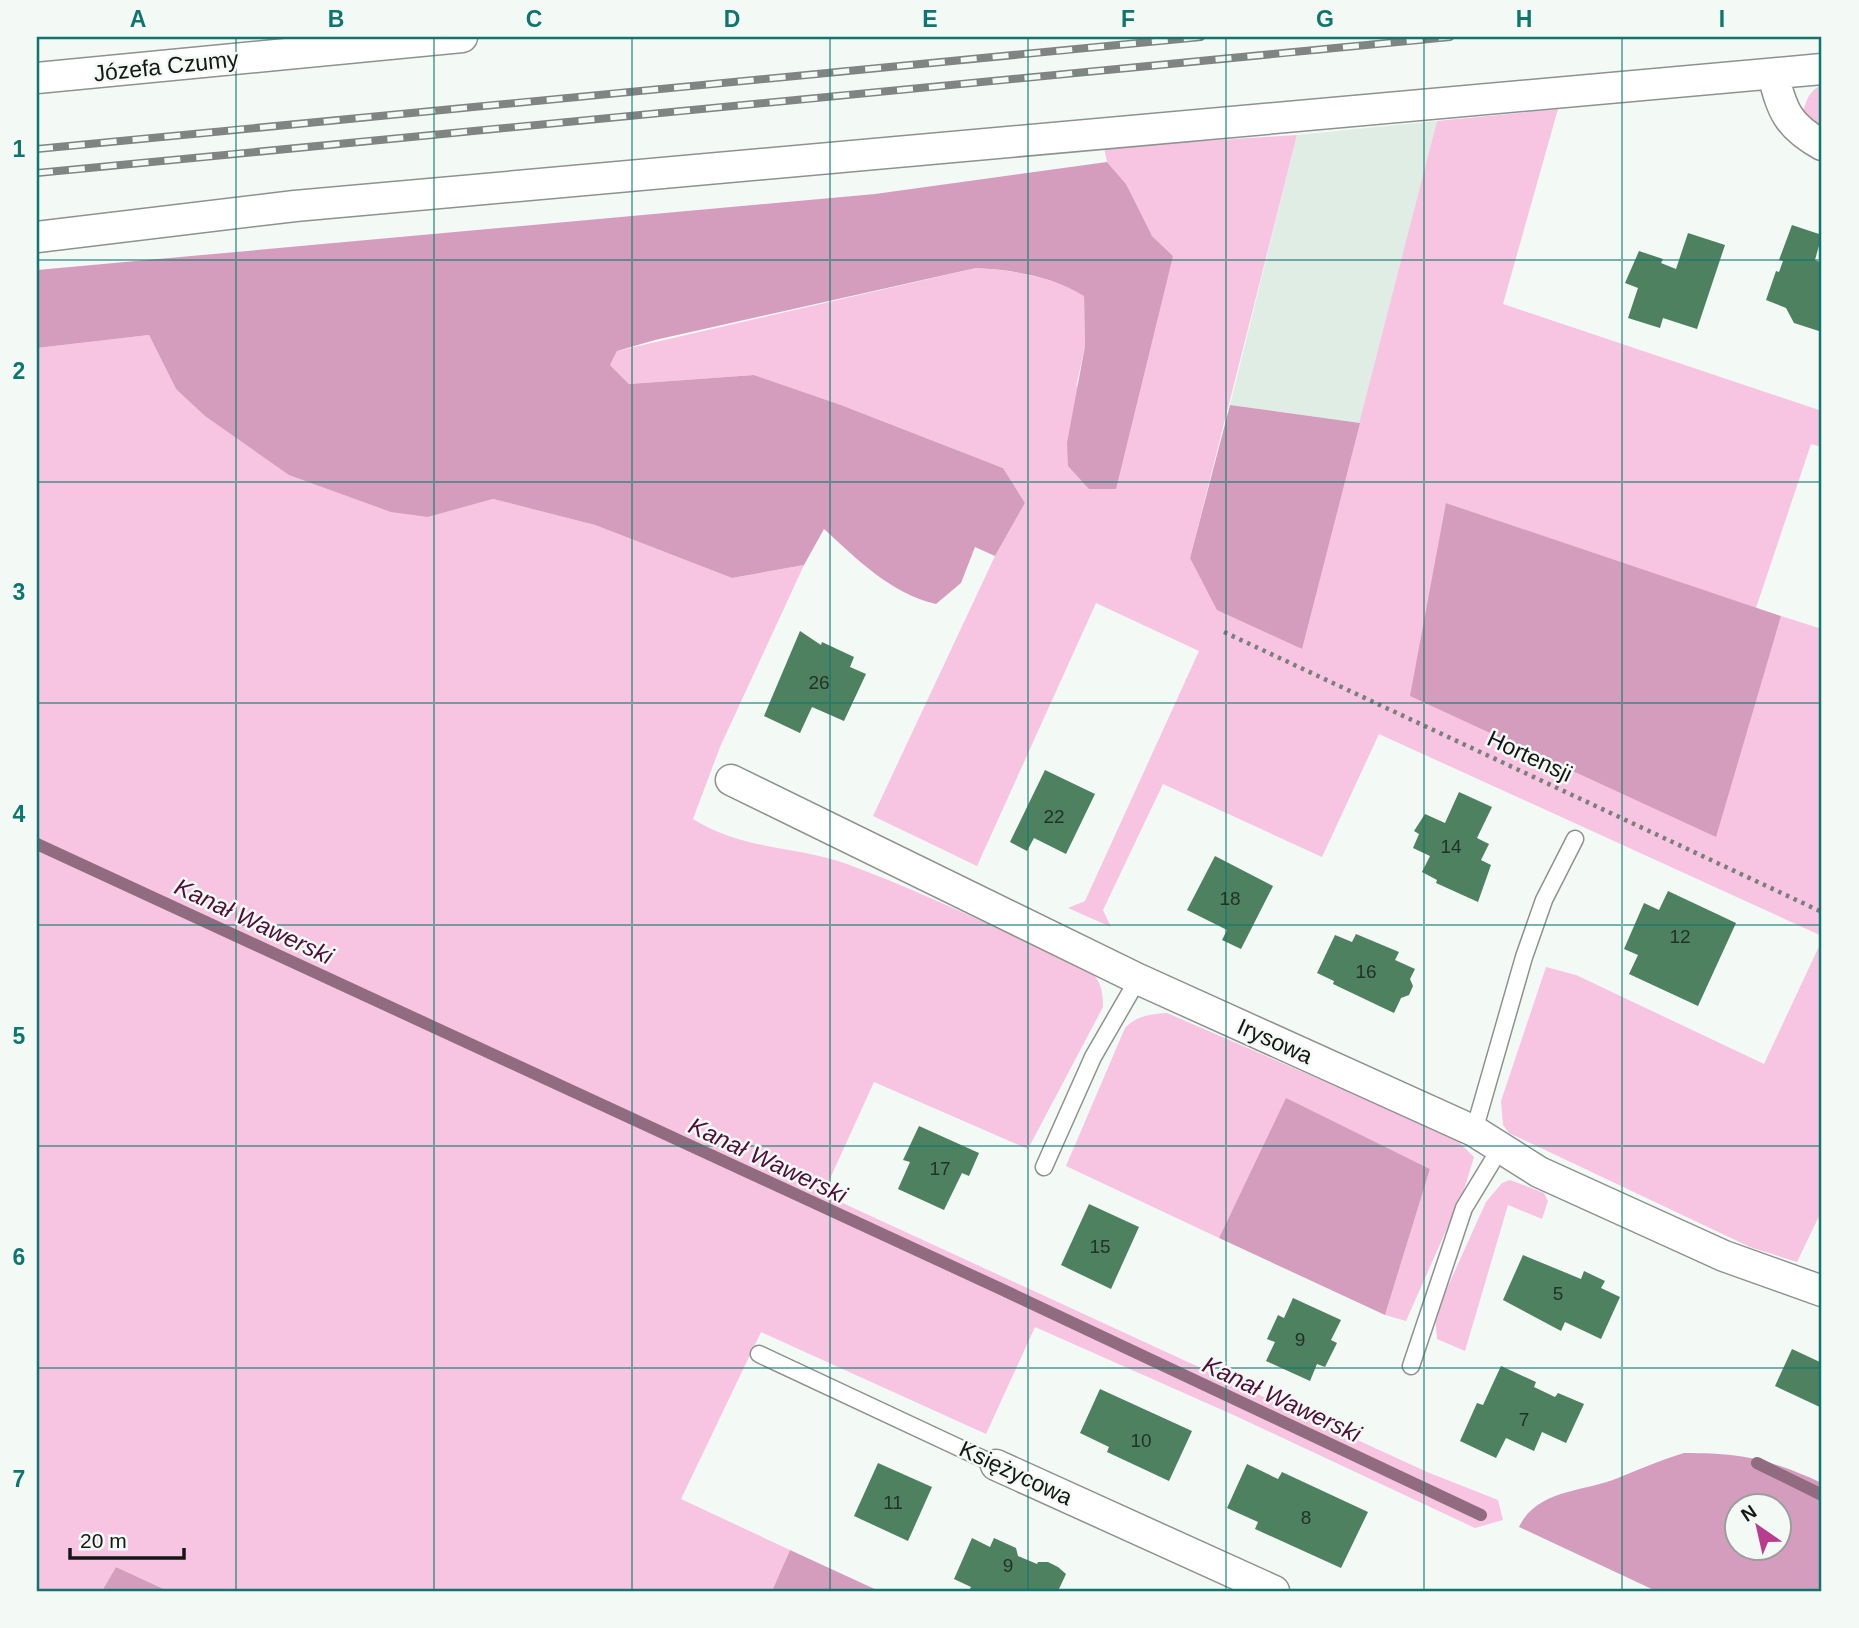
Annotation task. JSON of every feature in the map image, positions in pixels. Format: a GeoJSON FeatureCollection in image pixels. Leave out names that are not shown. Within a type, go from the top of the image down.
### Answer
{"type":"FeatureCollection","features":[{"type":"Feature","properties":{"kind":"street","name":"Józefa Czumy"},"geometry":{"type":"LineString","coordinates":[[37,78],[462,37]]}},
{"type":"Feature","properties":{"kind":"street"},"geometry":{"type":"LineString","coordinates":[[37,237],[295,206],[1822,69]]}},
{"type":"Feature","properties":{"kind":"street"},"geometry":{"type":"LineString","coordinates":[[1773,74],[1781,107],[1789,120],[1822,145]]}},
{"type":"Feature","properties":{"kind":"street","name":"Irysowa"},"geometry":{"type":"LineString","coordinates":[[731,780],[1138,979],[1474,1131],[1539,1172],[1724,1256],[1822,1291]]}},
{"type":"Feature","properties":{"kind":"street","name":"Księżycowa"},"geometry":{"type":"LineString","coordinates":[[996,1465],[1274,1591]]}},
{"type":"Feature","properties":{"kind":"lane"},"geometry":{"type":"LineString","coordinates":[[1474,1131],[1524,957],[1544,900],[1574,839]]}},
{"type":"Feature","properties":{"kind":"lane"},"geometry":{"type":"LineString","coordinates":[[1044,1167],[1093,1057],[1138,979]]}},
{"type":"Feature","properties":{"kind":"lane"},"geometry":{"type":"LineString","coordinates":[[1410,1366],[1464,1208],[1501,1147]]}},
{"type":"Feature","properties":{"kind":"lane","name":"Księżycowa"},"geometry":{"type":"LineString","coordinates":[[759,1354],[996,1465]]}},
{"type":"Feature","properties":{"kind":"path","name":"Hortensji"},"geometry":{"type":"LineString","coordinates":[[1224,632],[1822,912]]}},
{"type":"Feature","properties":{"kind":"shaded area"},"geometry":{"type":"Polygon","coordinates":[[[1822,85],[1822,126],[1802,118],[1808,98],[1822,85]]]}},
{"type":"Feature","properties":{"kind":"shaded area"},"geometry":{"type":"Polygon","coordinates":[[[1558,109],[1503,304],[1822,411],[1822,447],[1811,444],[1756,608],[1446,503],[1715,837],[1781,616],[1822,629],[1822,936],[1379,734],[1322,857],[1163,784],[1103,910],[1111,927],[1068,908],[1085,901],[1199,651],[1096,603],[977,866],[873,816],[995,556],[1025,503],[1003,468],[841,405],[754,375],[629,384],[610,365],[617,351],[976,268],[990,269],[1045,279],[1084,295],[1085,346],[1076,387],[1173,256],[1152,236],[1139,216],[1126,184],[1107,162],[1103,143],[1189,142],[1297,135],[1190,558],[1301,649],[1437,121],[1558,109]]]}},
{"type":"Feature","properties":{"kind":"shaded area"},"geometry":{"type":"Polygon","coordinates":[[[1437,121],[1360,423],[1230,405],[1297,135],[1437,121]]]}},
{"type":"Feature","properties":{"kind":"shaded area"},"geometry":{"type":"Polygon","coordinates":[[[1107,162],[1126,184],[1152,236],[1173,256],[1116,489],[1089,489],[1068,466],[1067,443],[1085,346],[1084,296],[1059,283],[1032,275],[976,268],[655,340],[617,351],[610,365],[629,384],[754,375],[841,405],[1003,468],[1025,503],[995,556],[975,547],[961,583],[936,604],[889,584],[824,529],[804,565],[732,578],[595,525],[493,499],[428,517],[391,512],[289,475],[205,416],[176,389],[149,335],[37,348],[37,270],[875,194],[1107,162]]]}},
{"type":"Feature","properties":{"kind":"shaded area"},"geometry":{"type":"Polygon","coordinates":[[[149,335],[176,389],[428,517],[493,499],[595,525],[732,578],[804,565],[720,747],[693,819],[731,837],[847,864],[938,901],[1088,969],[1098,982],[1103,1001],[1103,1007],[1028,1149],[874,1082],[823,1194],[1427,1472],[1498,1500],[1503,1520],[1475,1528],[1238,1417],[1035,1327],[986,1434],[761,1332],[681,1499],[790,1550],[772,1591],[168,1591],[116,1567],[102,1591],[37,1591],[37,348],[149,335]]]}},
{"type":"Feature","properties":{"kind":"shaded area"},"geometry":{"type":"Polygon","coordinates":[[[1230,405],[1360,423],[1302,649],[1217,610],[1190,558],[1230,405]]]}},
{"type":"Feature","properties":{"kind":"shaded area"},"geometry":{"type":"Polygon","coordinates":[[[1446,503],[1781,616],[1716,837],[1410,696],[1446,503]]]}},
{"type":"Feature","properties":{"kind":"shaded area"},"geometry":{"type":"Polygon","coordinates":[[[1822,940],[1822,1210],[1797,1262],[1750,1247],[1509,1133],[1503,1125],[1501,1101],[1546,967],[1576,975],[1764,1064],[1822,940]]]}},
{"type":"Feature","properties":{"kind":"shaded area"},"geometry":{"type":"Polygon","coordinates":[[[1167,1013],[1455,1138],[1474,1157],[1464,1190],[1406,1321],[1385,1315],[1430,1169],[1286,1099],[1219,1238],[1066,1166],[1125,1028],[1144,1016],[1167,1013]]]}},
{"type":"Feature","properties":{"kind":"shaded area"},"geometry":{"type":"Polygon","coordinates":[[[1286,1098],[1430,1169],[1385,1315],[1219,1238],[1286,1098]]]}},
{"type":"Feature","properties":{"kind":"shaded area"},"geometry":{"type":"Polygon","coordinates":[[[1510,1180],[1544,1193],[1548,1201],[1542,1219],[1508,1205],[1465,1351],[1437,1339],[1435,1315],[1486,1202],[1502,1183],[1510,1180]]]}},
{"type":"Feature","properties":{"kind":"shaded area"},"geometry":{"type":"Polygon","coordinates":[[[1684,1453],[1705,1453],[1740,1456],[1771,1463],[1822,1483],[1822,1586],[1819,1591],[1656,1591],[1519,1527],[1537,1505],[1549,1498],[1605,1483],[1684,1453]]]}},
{"type":"Feature","properties":{"kind":"shaded area"},"geometry":{"type":"Polygon","coordinates":[[[790,1550],[879,1591],[772,1591],[790,1550]]]}},
{"type":"Feature","properties":{"kind":"shaded area"},"geometry":{"type":"Polygon","coordinates":[[[116,1567],[168,1591],[102,1591],[116,1567]]]}},
{"type":"Feature","properties":{"kind":"building"},"geometry":{"type":"Polygon","coordinates":[[[1792,225],[1822,235],[1815,260],[1822,263],[1822,332],[1794,323],[1786,308],[1766,300],[1776,271],[1779,272],[1783,261],[1779,260],[1792,225]]]}},
{"type":"Feature","properties":{"kind":"building"},"geometry":{"type":"Polygon","coordinates":[[[1688,233],[1725,245],[1697,329],[1663,318],[1660,328],[1628,318],[1638,288],[1625,283],[1639,251],[1663,259],[1661,263],[1676,269],[1688,233]]]}},
{"type":"Feature","properties":{"kind":"building"},"geometry":{"type":"Polygon","coordinates":[[[800,631],[821,645],[822,642],[854,657],[850,667],[866,674],[844,721],[812,707],[800,733],[764,716],[800,631]]]}},
{"type":"Feature","properties":{"kind":"building"},"geometry":{"type":"Polygon","coordinates":[[[1045,770],[1095,794],[1066,854],[1034,838],[1027,851],[1010,842],[1045,770]]]}},
{"type":"Feature","properties":{"kind":"building"},"geometry":{"type":"Polygon","coordinates":[[[1459,792],[1492,807],[1477,838],[1489,844],[1481,860],[1491,865],[1478,902],[1436,883],[1437,880],[1422,872],[1430,856],[1413,848],[1419,834],[1414,831],[1425,814],[1445,823],[1459,792]]]}},
{"type":"Feature","properties":{"kind":"building"},"geometry":{"type":"Polygon","coordinates":[[[1215,856],[1273,886],[1241,949],[1222,940],[1227,930],[1187,910],[1215,856]]]}},
{"type":"Feature","properties":{"kind":"building"},"geometry":{"type":"Polygon","coordinates":[[[1668,891],[1736,923],[1698,1006],[1629,974],[1638,955],[1624,949],[1644,903],[1659,910],[1668,891]]]}},
{"type":"Feature","properties":{"kind":"building"},"geometry":{"type":"Polygon","coordinates":[[[1356,934],[1399,952],[1395,960],[1415,969],[1410,979],[1413,986],[1409,995],[1401,998],[1394,1013],[1333,984],[1334,981],[1317,973],[1335,935],[1352,942],[1356,934]]]}},
{"type":"Feature","properties":{"kind":"building"},"geometry":{"type":"Polygon","coordinates":[[[919,1126],[979,1153],[969,1176],[962,1173],[944,1210],[898,1189],[910,1162],[903,1160],[919,1126]]]}},
{"type":"Feature","properties":{"kind":"building"},"geometry":{"type":"Polygon","coordinates":[[[1089,1204],[1139,1227],[1111,1289],[1061,1265],[1089,1204]]]}},
{"type":"Feature","properties":{"kind":"building"},"geometry":{"type":"Polygon","coordinates":[[[1523,1255],[1581,1279],[1584,1271],[1605,1281],[1601,1288],[1620,1297],[1601,1339],[1565,1322],[1561,1331],[1503,1300],[1523,1255]]]}},
{"type":"Feature","properties":{"kind":"building"},"geometry":{"type":"Polygon","coordinates":[[[1293,1298],[1341,1320],[1331,1340],[1337,1343],[1325,1367],[1317,1364],[1310,1381],[1266,1361],[1275,1342],[1267,1339],[1278,1315],[1284,1318],[1293,1298]]]}},
{"type":"Feature","properties":{"kind":"building"},"geometry":{"type":"Polygon","coordinates":[[[1792,1349],[1822,1363],[1822,1408],[1775,1386],[1792,1349]]]}},
{"type":"Feature","properties":{"kind":"building"},"geometry":{"type":"Polygon","coordinates":[[[1501,1366],[1536,1382],[1534,1387],[1555,1397],[1558,1393],[1584,1404],[1566,1443],[1542,1432],[1534,1451],[1506,1438],[1496,1458],[1460,1441],[1477,1403],[1483,1405],[1501,1366]]]}},
{"type":"Feature","properties":{"kind":"building"},"geometry":{"type":"Polygon","coordinates":[[[1100,1389],[1192,1431],[1169,1481],[1107,1452],[1109,1447],[1080,1433],[1100,1389]]]}},
{"type":"Feature","properties":{"kind":"building"},"geometry":{"type":"Polygon","coordinates":[[[878,1463],[932,1487],[908,1541],[854,1516],[878,1463]]]}},
{"type":"Feature","properties":{"kind":"building"},"geometry":{"type":"Polygon","coordinates":[[[1247,1464],[1278,1479],[1282,1472],[1368,1512],[1341,1568],[1255,1529],[1258,1522],[1227,1508],[1247,1464]]]}},
{"type":"Feature","properties":{"kind":"building"},"geometry":{"type":"Polygon","coordinates":[[[972,1538],[990,1547],[994,1538],[1016,1548],[1018,1556],[1037,1564],[1048,1562],[1058,1567],[1066,1574],[1058,1591],[969,1591],[971,1587],[954,1579],[972,1538]]]}},
{"type":"Feature","properties":{"kind":"waterway","name":"Kanał Wawerski"},"geometry":{"type":"LineString","coordinates":[[37,844],[1001,1289],[1481,1515]]}},
{"type":"Feature","properties":{"kind":"waterway","name":"Kanał Wawerski"},"geometry":{"type":"LineString","coordinates":[[1757,1463],[1822,1495]]}},
{"type":"Feature","properties":{"kind":"railway"},"geometry":{"type":"LineString","coordinates":[[37,149],[1201,37]]}},
{"type":"Feature","properties":{"kind":"railway"},"geometry":{"type":"LineString","coordinates":[[37,173],[1450,37]]}}]}
